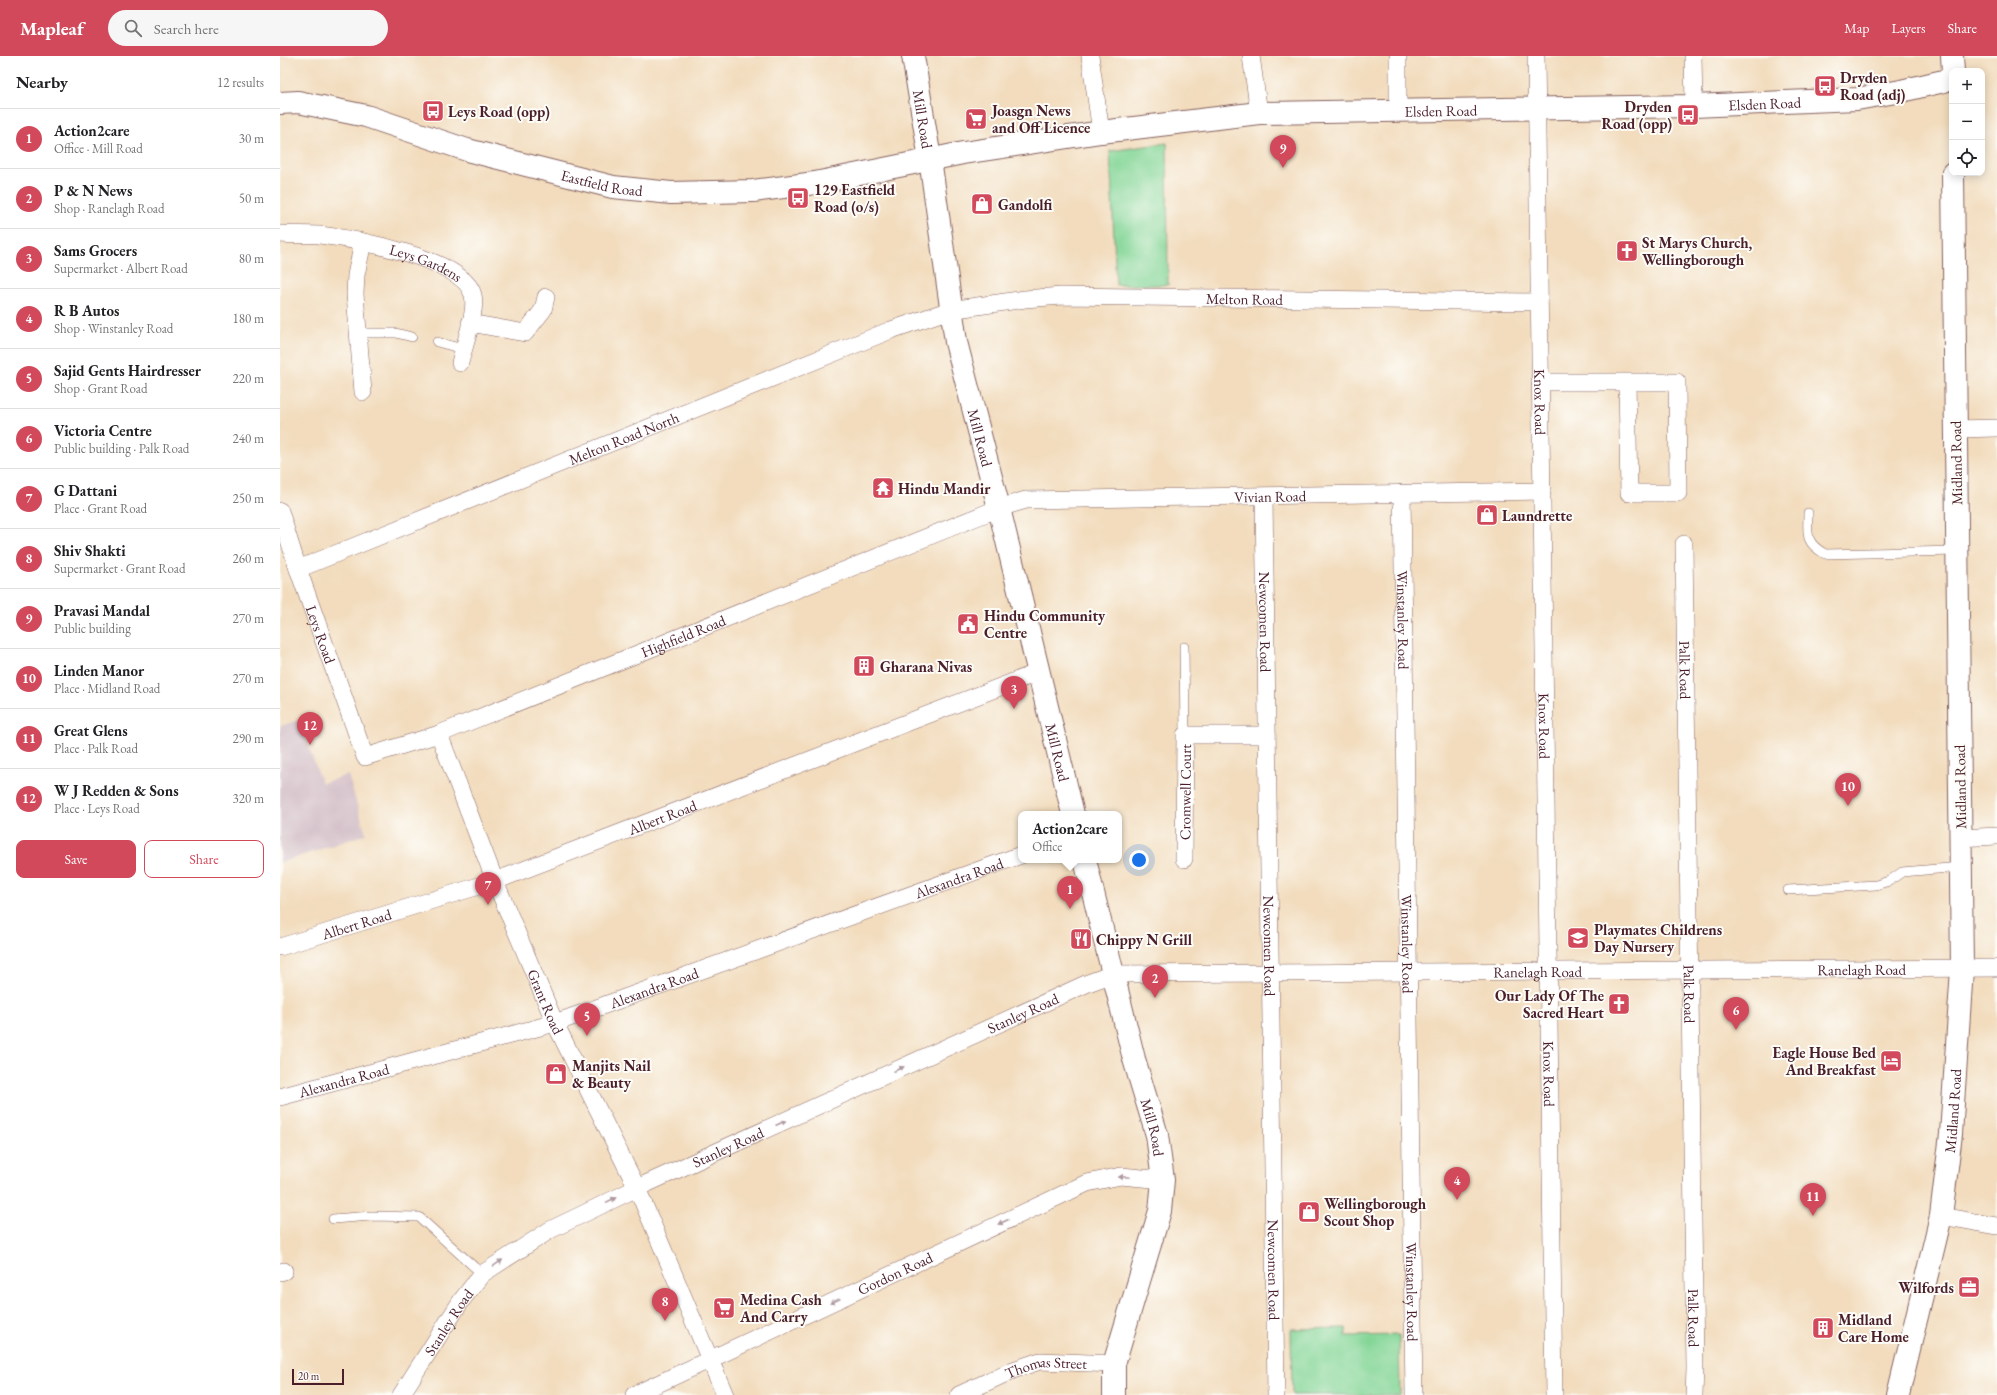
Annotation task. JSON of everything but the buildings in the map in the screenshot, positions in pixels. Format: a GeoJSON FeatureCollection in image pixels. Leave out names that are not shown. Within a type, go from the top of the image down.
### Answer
{"type":"FeatureCollection","features":[{"type":"Feature","properties":{"kind":"main road","name":"Mill Road"},"geometry":{"type":"LineString","coordinates":[[913,56],[930,159],[950,310],[956,342],[999,508],[1072,811]]}},
{"type":"Feature","properties":{"kind":"main road"},"geometry":{"type":"LineString","coordinates":[[1952,56],[1953,68]]}},
{"type":"Feature","properties":{"kind":"main road","name":"Elsden Road"},"geometry":{"type":"LineString","coordinates":[[930,159],[1101,132],[1259,113],[1694,106],[1857,99],[1949,81]]}},
{"type":"Feature","properties":{"kind":"main road","name":"Eastfield Road"},"geometry":{"type":"LineString","coordinates":[[280,103],[298,102],[366,116],[466,150],[613,187],[670,193],[753,191],[815,183],[930,159]]}},
{"type":"Feature","properties":{"kind":"main road","name":"Midland Road"},"geometry":{"type":"LineString","coordinates":[[1898,1395],[1941,1216],[1951,1134],[1962,969],[1953,176]]}},
{"type":"Feature","properties":{"kind":"main road","name":"Mill Road"},"geometry":{"type":"LineString","coordinates":[[1086,863],[1134,1058],[1157,1135],[1162,1180],[1160,1211],[1114,1364],[1114,1395]]}},
{"type":"Feature","properties":{"kind":"street"},"geometry":{"type":"LineString","coordinates":[[1090,56],[1101,132]]}},
{"type":"Feature","properties":{"kind":"street"},"geometry":{"type":"LineString","coordinates":[[1251,56],[1259,113]]}},
{"type":"Feature","properties":{"kind":"street"},"geometry":{"type":"LineString","coordinates":[[1398,56],[1398,111]]}},
{"type":"Feature","properties":{"kind":"street","name":"Knox Road"},"geometry":{"type":"LineString","coordinates":[[1536,56],[1554,1395]]}},
{"type":"Feature","properties":{"kind":"street"},"geometry":{"type":"LineString","coordinates":[[1693,56],[1694,106]]}},
{"type":"Feature","properties":{"kind":"street","name":"Leys Gardens"},"geometry":{"type":"LineString","coordinates":[[280,234],[319,235],[363,242],[404,252],[454,272],[466,282],[473,294],[473,308],[462,356]]}},
{"type":"Feature","properties":{"kind":"street"},"geometry":{"type":"LineString","coordinates":[[363,242],[356,275],[355,294],[363,392]]}},
{"type":"Feature","properties":{"kind":"street","name":"Melton Road"},"geometry":{"type":"LineString","coordinates":[[950,310],[1025,299],[1061,296],[1539,302]]}},
{"type":"Feature","properties":{"kind":"street"},"geometry":{"type":"LineString","coordinates":[[470,323],[525,333],[543,310],[546,297]]}},
{"type":"Feature","properties":{"kind":"street","name":"Melton Road North"},"geometry":{"type":"LineString","coordinates":[[298,569],[883,333],[950,310]]}},
{"type":"Feature","properties":{"kind":"street"},"geometry":{"type":"LineString","coordinates":[[1540,382],[1627,382],[1677,382],[1678,493],[1629,493],[1627,382]]}},
{"type":"Feature","properties":{"kind":"street"},"geometry":{"type":"LineString","coordinates":[[1956,429],[1997,428]]}},
{"type":"Feature","properties":{"kind":"street","name":"Vivian Road"},"geometry":{"type":"LineString","coordinates":[[999,508],[1026,500],[1542,491]]}},
{"type":"Feature","properties":{"kind":"street","name":"Winstanley Road"},"geometry":{"type":"LineString","coordinates":[[1402,493],[1414,1395]]}},
{"type":"Feature","properties":{"kind":"street","name":"Newcomen Road"},"geometry":{"type":"LineString","coordinates":[[1264,497],[1276,1395]]}},
{"type":"Feature","properties":{"kind":"street","name":"Highfield Road"},"geometry":{"type":"LineString","coordinates":[[365,757],[439,734],[999,508]]}},
{"type":"Feature","properties":{"kind":"street","name":"Leys Road"},"geometry":{"type":"LineString","coordinates":[[280,511],[298,569],[365,757]]}},
{"type":"Feature","properties":{"kind":"street","name":"Palk Road"},"geometry":{"type":"LineString","coordinates":[[1684,544],[1695,1368],[1694,1395]]}},
{"type":"Feature","properties":{"kind":"street","name":"Albert Road"},"geometry":{"type":"LineString","coordinates":[[280,947],[495,881],[1039,672]]}},
{"type":"Feature","properties":{"kind":"street","name":"Grant Road"},"geometry":{"type":"LineString","coordinates":[[439,734],[495,881],[555,1023],[637,1188],[725,1395]]}},
{"type":"Feature","properties":{"kind":"street","name":"Cromwell Court"},"geometry":{"type":"LineString","coordinates":[[1184,859],[1185,736],[1267,735]]}},
{"type":"Feature","properties":{"kind":"street"},"geometry":{"type":"LineString","coordinates":[[1960,838],[1997,836]]}},
{"type":"Feature","properties":{"kind":"street","name":"Alexandra Road"},"geometry":{"type":"LineString","coordinates":[[280,1097],[555,1023],[1018,857]]}},
{"type":"Feature","properties":{"kind":"street","name":"Ranelagh Road"},"geometry":{"type":"LineString","coordinates":[[1113,974],[1997,968]]}},
{"type":"Feature","properties":{"kind":"street","name":"Stanley Road"},"geometry":{"type":"LineString","coordinates":[[401,1395],[461,1301],[482,1274],[550,1230],[637,1188],[1081,987],[1113,974]]}},
{"type":"Feature","properties":{"kind":"street","name":"Gordon Road"},"geometry":{"type":"LineString","coordinates":[[634,1395],[1087,1183],[1121,1176],[1162,1180]]}},
{"type":"Feature","properties":{"kind":"street"},"geometry":{"type":"LineString","coordinates":[[1941,1216],[1997,1226]]}},
{"type":"Feature","properties":{"kind":"street","name":"Thomas Street"},"geometry":{"type":"LineString","coordinates":[[959,1395],[1013,1370],[1040,1361],[1114,1364]]}},
{"type":"Feature","properties":{"kind":"lane"},"geometry":{"type":"LineString","coordinates":[[358,333],[396,333],[412,337]]}},
{"type":"Feature","properties":{"kind":"lane","name":"Leys Gardens"},"geometry":{"type":"LineString","coordinates":[[437,342],[462,356]]}},
{"type":"Feature","properties":{"kind":"lane"},"geometry":{"type":"LineString","coordinates":[[1808,513],[1808,536],[1813,547],[1824,554],[1957,551]]}},
{"type":"Feature","properties":{"kind":"lane"},"geometry":{"type":"LineString","coordinates":[[1184,647],[1185,736]]}},
{"type":"Feature","properties":{"kind":"lane"},"geometry":{"type":"LineString","coordinates":[[1788,890],[1876,885],[1889,881],[1902,872],[1961,867]]}},
{"type":"Feature","properties":{"kind":"lane"},"geometry":{"type":"LineString","coordinates":[[333,1219],[371,1216],[419,1217],[482,1274]]}},
{"type":"Feature","properties":{"kind":"shaded area"},"geometry":{"type":"Polygon","coordinates":[[[299,720],[322,783],[348,775],[366,834],[280,863],[280,726],[299,720]]]}},
{"type":"Feature","properties":{"kind":"green space"},"geometry":{"type":"Polygon","coordinates":[[[1167,143],[1168,285],[1116,285],[1110,151],[1167,143]]]}},
{"type":"Feature","properties":{"kind":"green space"},"geometry":{"type":"Polygon","coordinates":[[[1346,1328],[1346,1336],[1399,1335],[1400,1395],[1292,1395],[1291,1329],[1346,1328]]]}},
{"type":"Feature","properties":{"kind":"place","name":"Dryden Road (adj)"},"geometry":{"type":"Point","coordinates":[1825,86]}},
{"type":"Feature","properties":{"kind":"place","name":"Leys Road (opp)"},"geometry":{"type":"Point","coordinates":[433,111]}},
{"type":"Feature","properties":{"kind":"place","name":"Dryden Road (opp)"},"geometry":{"type":"Point","coordinates":[1688,115]}},
{"type":"Feature","properties":{"kind":"place","name":"Joasgn News and Off Licence"},"geometry":{"type":"Point","coordinates":[976,119]}},
{"type":"Feature","properties":{"kind":"place","name":"Pravasi Mandal"},"geometry":{"type":"Point","coordinates":[1283,168]}},
{"type":"Feature","properties":{"kind":"place","name":"129 Eastfield Road (o/s)"},"geometry":{"type":"Point","coordinates":[798,198]}},
{"type":"Feature","properties":{"kind":"place","name":"Gandolfi"},"geometry":{"type":"Point","coordinates":[982,204]}},
{"type":"Feature","properties":{"kind":"place","name":"St Marys Church, Wellingborough"},"geometry":{"type":"Point","coordinates":[1627,251]}},
{"type":"Feature","properties":{"kind":"place","name":"Hindu Mandir"},"geometry":{"type":"Point","coordinates":[883,488]}},
{"type":"Feature","properties":{"kind":"place","name":"Laundrette"},"geometry":{"type":"Point","coordinates":[1487,515]}},
{"type":"Feature","properties":{"kind":"place","name":"Hindu Community Centre"},"geometry":{"type":"Point","coordinates":[968,624]}},
{"type":"Feature","properties":{"kind":"place","name":"Gharana Nivas"},"geometry":{"type":"Point","coordinates":[864,666]}},
{"type":"Feature","properties":{"kind":"place","name":"Sams Grocers"},"geometry":{"type":"Point","coordinates":[1014,709]}},
{"type":"Feature","properties":{"kind":"place","name":"W J Redden & Sons"},"geometry":{"type":"Point","coordinates":[310,745]}},
{"type":"Feature","properties":{"kind":"place","name":"Linden Manor"},"geometry":{"type":"Point","coordinates":[1848,806]}},
{"type":"Feature","properties":{"kind":"place","name":"G Dattani"},"geometry":{"type":"Point","coordinates":[488,905]}},
{"type":"Feature","properties":{"kind":"place","name":"Action2care"},"geometry":{"type":"Point","coordinates":[1070,909]}},
{"type":"Feature","properties":{"kind":"place","name":"Playmates Childrens Day Nursery"},"geometry":{"type":"Point","coordinates":[1578,938]}},
{"type":"Feature","properties":{"kind":"place","name":"Chippy N Grill"},"geometry":{"type":"Point","coordinates":[1081,939]}},
{"type":"Feature","properties":{"kind":"place","name":"P & N News"},"geometry":{"type":"Point","coordinates":[1155,998]}},
{"type":"Feature","properties":{"kind":"place","name":"Our Lady Of The Sacred Heart"},"geometry":{"type":"Point","coordinates":[1619,1004]}},
{"type":"Feature","properties":{"kind":"place","name":"Victoria Centre"},"geometry":{"type":"Point","coordinates":[1736,1030]}},
{"type":"Feature","properties":{"kind":"place","name":"Sajid Gents Hairdresser"},"geometry":{"type":"Point","coordinates":[587,1036]}},
{"type":"Feature","properties":{"kind":"place","name":"Eagle House Bed And Breakfast"},"geometry":{"type":"Point","coordinates":[1891,1061]}},
{"type":"Feature","properties":{"kind":"place","name":"Manjits Nail & Beauty"},"geometry":{"type":"Point","coordinates":[556,1074]}},
{"type":"Feature","properties":{"kind":"place","name":"R B Autos"},"geometry":{"type":"Point","coordinates":[1457,1200]}},
{"type":"Feature","properties":{"kind":"place","name":"Wellingborough Scout Shop"},"geometry":{"type":"Point","coordinates":[1309,1212]}},
{"type":"Feature","properties":{"kind":"place","name":"Great Glens"},"geometry":{"type":"Point","coordinates":[1813,1216]}},
{"type":"Feature","properties":{"kind":"place","name":"Wilfords"},"geometry":{"type":"Point","coordinates":[1969,1287]}},
{"type":"Feature","properties":{"kind":"place","name":"Medina Cash And Carry"},"geometry":{"type":"Point","coordinates":[724,1308]}},
{"type":"Feature","properties":{"kind":"place","name":"Shiv Shakti"},"geometry":{"type":"Point","coordinates":[665,1321]}},
{"type":"Feature","properties":{"kind":"place","name":"Midland Care Home"},"geometry":{"type":"Point","coordinates":[1823,1328]}}]}
